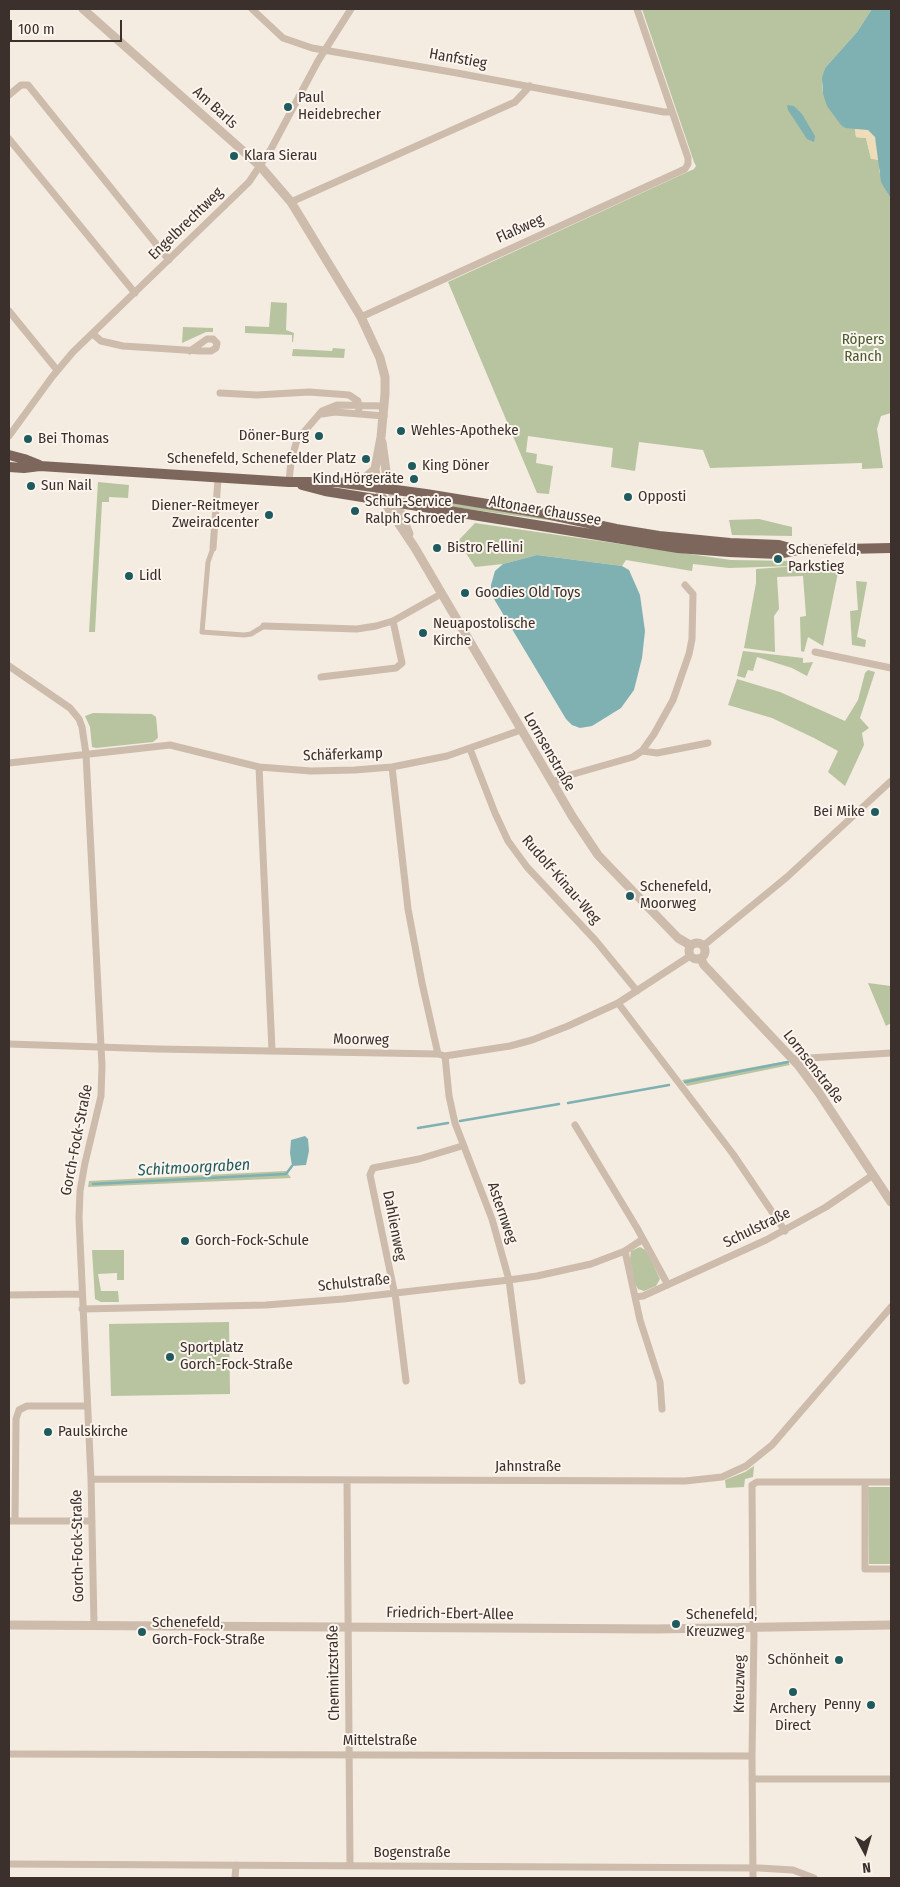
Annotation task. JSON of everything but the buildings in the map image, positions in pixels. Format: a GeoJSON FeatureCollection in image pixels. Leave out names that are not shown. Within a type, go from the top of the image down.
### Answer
{"type":"FeatureCollection","features":[{"type":"Feature","properties":{"kind":"main road","name":"Altonaer Chaussee"},"geometry":{"type":"LineString","coordinates":[[9,455],[24,458],[40,466]]}},
{"type":"Feature","properties":{"kind":"main road","name":"Altonaer Chaussee"},"geometry":{"type":"LineString","coordinates":[[9,467],[40,466],[218,479],[289,482],[326,481],[358,484],[542,513],[651,535],[714,542],[779,545],[797,550]]}},
{"type":"Feature","properties":{"kind":"main road","name":"Altonaer Chaussee"},"geometry":{"type":"LineString","coordinates":[[289,482],[325,491],[678,548],[778,554],[797,550],[891,548]]}},
{"type":"Feature","properties":{"kind":"street","name":"Am Barls"},"geometry":{"type":"LineString","coordinates":[[83,9],[260,166],[291,202],[361,317],[380,358],[384,377],[384,416],[381,437]]}},
{"type":"Feature","properties":{"kind":"street","name":"Hanfstieg"},"geometry":{"type":"LineString","coordinates":[[252,9],[283,38],[312,48],[672,112]]}},
{"type":"Feature","properties":{"kind":"street","name":"Engelbrechtweg"},"geometry":{"type":"LineString","coordinates":[[9,436],[57,370],[249,182],[260,166],[325,50],[351,9]]}},
{"type":"Feature","properties":{"kind":"street"},"geometry":{"type":"LineString","coordinates":[[637,9],[672,112]]}},
{"type":"Feature","properties":{"kind":"street"},"geometry":{"type":"LineString","coordinates":[[9,95],[21,84],[28,86],[169,260]]}},
{"type":"Feature","properties":{"kind":"street"},"geometry":{"type":"LineString","coordinates":[[291,202],[515,102],[530,86]]}},
{"type":"Feature","properties":{"kind":"street","name":"Flaßweg"},"geometry":{"type":"LineString","coordinates":[[361,317],[685,169],[688,164],[688,158],[672,112]]}},
{"type":"Feature","properties":{"kind":"street"},"geometry":{"type":"LineString","coordinates":[[9,139],[135,293]]}},
{"type":"Feature","properties":{"kind":"street"},"geometry":{"type":"LineString","coordinates":[[9,311],[57,370]]}},
{"type":"Feature","properties":{"kind":"street"},"geometry":{"type":"LineString","coordinates":[[93,334],[101,341],[111,345],[190,350]]}},
{"type":"Feature","properties":{"kind":"street"},"geometry":{"type":"LineString","coordinates":[[220,394],[309,392],[349,395],[354,397],[360,404],[359,414]]}},
{"type":"Feature","properties":{"kind":"street"},"geometry":{"type":"LineString","coordinates":[[289,482],[295,445],[322,411],[337,405],[384,406]]}},
{"type":"Feature","properties":{"kind":"street"},"geometry":{"type":"LineString","coordinates":[[316,417],[327,412],[384,416]]}},
{"type":"Feature","properties":{"kind":"street"},"geometry":{"type":"LineString","coordinates":[[358,484],[374,469],[381,437]]}},
{"type":"Feature","properties":{"kind":"street","name":"Lornsenstraße"},"geometry":{"type":"LineString","coordinates":[[381,437],[391,489],[415,548]]}},
{"type":"Feature","properties":{"kind":"street","name":"Lornsenstraße"},"geometry":{"type":"LineString","coordinates":[[374,469],[383,500],[415,548],[572,816],[598,855],[678,938],[690,945]]}},
{"type":"Feature","properties":{"kind":"street"},"geometry":{"type":"LineString","coordinates":[[218,479],[213,548],[208,562],[202,632],[244,635],[251,634],[264,626],[357,629],[376,626],[393,621],[441,594]]}},
{"type":"Feature","properties":{"kind":"street"},"geometry":{"type":"LineString","coordinates":[[383,500],[391,489]]}},
{"type":"Feature","properties":{"kind":"street"},"geometry":{"type":"LineString","coordinates":[[552,783],[563,777],[633,757],[642,751],[654,734],[673,700],[689,654],[692,639],[693,594],[685,585]]}},
{"type":"Feature","properties":{"kind":"street"},"geometry":{"type":"LineString","coordinates":[[321,677],[396,668],[402,663],[393,621]]}},
{"type":"Feature","properties":{"kind":"street"},"geometry":{"type":"LineString","coordinates":[[815,652],[891,668]]}},
{"type":"Feature","properties":{"kind":"street","name":"Gorch-Fock-Straße"},"geometry":{"type":"LineString","coordinates":[[9,666],[70,708],[79,719],[82,727],[86,754],[102,1048],[101,1096],[85,1163],[79,1199],[81,1294],[91,1479],[94,1625]]}},
{"type":"Feature","properties":{"kind":"street","name":"Schäferkamp"},"geometry":{"type":"LineString","coordinates":[[9,763],[164,745],[259,767],[330,771],[392,767],[427,760],[470,749],[521,730]]}},
{"type":"Feature","properties":{"kind":"street"},"geometry":{"type":"LineString","coordinates":[[642,751],[657,753],[708,742]]}},
{"type":"Feature","properties":{"kind":"street","name":"Rudolf-Kinau-Weg"},"geometry":{"type":"LineString","coordinates":[[470,749],[508,841],[527,866],[596,941],[637,991]]}},
{"type":"Feature","properties":{"kind":"street"},"geometry":{"type":"LineString","coordinates":[[259,767],[272,1050]]}},
{"type":"Feature","properties":{"kind":"street","name":"Asternweg"},"geometry":{"type":"LineString","coordinates":[[392,767],[408,909],[422,983],[442,1055],[450,1103],[462,1146],[492,1219],[508,1280],[522,1381]]}},
{"type":"Feature","properties":{"kind":"street"},"geometry":{"type":"LineString","coordinates":[[703,946],[781,883],[891,781]]}},
{"type":"Feature","properties":{"kind":"street"},"geometry":{"type":"LineString","coordinates":[[698,943],[703,946],[705,953],[701,958],[696,960],[690,956],[688,950],[690,945],[698,943]]}},
{"type":"Feature","properties":{"kind":"street","name":"Moorweg"},"geometry":{"type":"LineString","coordinates":[[9,1044],[102,1048],[442,1055],[510,1046],[568,1026],[618,1002],[690,956]]}},
{"type":"Feature","properties":{"kind":"street","name":"Lornsenstraße"},"geometry":{"type":"LineString","coordinates":[[701,958],[704,965],[723,986],[793,1059],[819,1093],[891,1202]]}},
{"type":"Feature","properties":{"kind":"street"},"geometry":{"type":"LineString","coordinates":[[618,1002],[733,1154],[785,1231]]}},
{"type":"Feature","properties":{"kind":"street"},"geometry":{"type":"LineString","coordinates":[[793,1059],[891,1053]]}},
{"type":"Feature","properties":{"kind":"street"},"geometry":{"type":"LineString","coordinates":[[575,1125],[643,1239],[668,1285]]}},
{"type":"Feature","properties":{"kind":"street","name":"Dahlienweg"},"geometry":{"type":"LineString","coordinates":[[406,1381],[394,1293],[370,1175],[373,1168],[426,1157],[462,1146]]}},
{"type":"Feature","properties":{"kind":"street","name":"Schulstraße"},"geometry":{"type":"LineString","coordinates":[[635,1298],[668,1285],[785,1231],[826,1208],[874,1176]]}},
{"type":"Feature","properties":{"kind":"street","name":"Schulstraße"},"geometry":{"type":"LineString","coordinates":[[82,1309],[243,1306],[394,1293],[508,1280],[591,1264],[625,1251],[643,1239]]}},
{"type":"Feature","properties":{"kind":"street"},"geometry":{"type":"LineString","coordinates":[[625,1251],[640,1320],[660,1382],[662,1409]]}},
{"type":"Feature","properties":{"kind":"street"},"geometry":{"type":"LineString","coordinates":[[9,1296],[81,1294]]}},
{"type":"Feature","properties":{"kind":"street","name":"Jahnstraße"},"geometry":{"type":"LineString","coordinates":[[91,1479],[685,1482],[722,1477],[746,1466],[772,1445],[891,1307]]}},
{"type":"Feature","properties":{"kind":"street"},"geometry":{"type":"LineString","coordinates":[[87,1406],[27,1406],[19,1410],[16,1419],[12,1521],[92,1521]]}},
{"type":"Feature","properties":{"kind":"street","name":"Chemnitzstraße"},"geometry":{"type":"LineString","coordinates":[[347,1480],[350,1866]]}},
{"type":"Feature","properties":{"kind":"street","name":"Kreuzweg"},"geometry":{"type":"LineString","coordinates":[[752,1878],[752,1485],[757,1482],[865,1483]]}},
{"type":"Feature","properties":{"kind":"street"},"geometry":{"type":"LineString","coordinates":[[891,1482],[865,1483],[865,1569],[891,1569]]}},
{"type":"Feature","properties":{"kind":"street","name":"Friedrich-Ebert-Allee"},"geometry":{"type":"LineString","coordinates":[[9,1625],[637,1629],[891,1625]]}},
{"type":"Feature","properties":{"kind":"street","name":"Mittelstraße"},"geometry":{"type":"LineString","coordinates":[[9,1754],[752,1756]]}},
{"type":"Feature","properties":{"kind":"street"},"geometry":{"type":"LineString","coordinates":[[752,1780],[891,1780]]}},
{"type":"Feature","properties":{"kind":"street","name":"Bogenstraße"},"geometry":{"type":"LineString","coordinates":[[9,1864],[781,1868],[793,1870],[814,1878]]}},
{"type":"Feature","properties":{"kind":"street"},"geometry":{"type":"LineString","coordinates":[[236,1865],[236,1878]]}},
{"type":"Feature","properties":{"kind":"green space","name":"Röpers Ranch"},"geometry":{"type":"Polygon","coordinates":[[[642,9],[872,9],[857,32],[825,68],[822,85],[823,94],[845,128],[855,128],[856,137],[866,138],[871,158],[879,160],[879,171],[891,199],[891,413],[881,416],[877,429],[883,468],[862,469],[862,463],[710,468],[703,450],[639,442],[635,471],[611,467],[613,448],[528,436],[526,452],[537,454],[536,463],[553,466],[549,494],[537,493],[448,282],[694,169],[696,166],[642,9]]]}},
{"type":"Feature","properties":{"kind":"green space"},"geometry":{"type":"Polygon","coordinates":[[[271,302],[287,303],[286,330],[294,333],[293,342],[292,335],[245,333],[245,326],[269,327],[271,302]]]}},
{"type":"Feature","properties":{"kind":"green space"},"geometry":{"type":"Polygon","coordinates":[[[183,327],[213,328],[213,332],[206,332],[182,343],[183,327]]]}},
{"type":"Feature","properties":{"kind":"green space"},"geometry":{"type":"Polygon","coordinates":[[[333,348],[345,349],[344,358],[292,356],[293,349],[332,351],[333,348]]]}},
{"type":"Feature","properties":{"kind":"green space"},"geometry":{"type":"Polygon","coordinates":[[[98,482],[129,485],[128,498],[109,497],[109,502],[102,502],[95,632],[89,632],[98,482]]]}},
{"type":"Feature","properties":{"kind":"green space"},"geometry":{"type":"Polygon","coordinates":[[[425,499],[536,516],[569,523],[424,503],[425,499]]]}},
{"type":"Feature","properties":{"kind":"green space"},"geometry":{"type":"Polygon","coordinates":[[[759,519],[792,527],[792,536],[732,535],[729,520],[759,519]]]}},
{"type":"Feature","properties":{"kind":"green space"},"geometry":{"type":"Polygon","coordinates":[[[475,523],[731,560],[793,561],[792,566],[729,568],[693,564],[692,571],[626,560],[622,566],[537,555],[503,564],[475,567],[458,541],[475,523]]]}},
{"type":"Feature","properties":{"kind":"green space"},"geometry":{"type":"Polygon","coordinates":[[[840,563],[823,646],[808,637],[804,652],[801,651],[800,617],[806,616],[803,576],[777,577],[779,609],[774,616],[775,652],[744,648],[756,583],[756,569],[840,563]]]}},
{"type":"Feature","properties":{"kind":"green space"},"geometry":{"type":"Polygon","coordinates":[[[856,581],[867,582],[857,637],[866,640],[865,647],[852,645],[850,611],[858,610],[856,581]]]}},
{"type":"Feature","properties":{"kind":"green space"},"geometry":{"type":"Polygon","coordinates":[[[743,651],[803,658],[803,663],[813,662],[807,676],[792,668],[757,657],[753,671],[748,670],[745,678],[737,676],[743,651]]]}},
{"type":"Feature","properties":{"kind":"green space"},"geometry":{"type":"Polygon","coordinates":[[[868,670],[875,672],[860,718],[869,728],[862,733],[864,745],[845,786],[828,772],[838,751],[772,718],[728,705],[737,679],[780,692],[845,721],[858,700],[865,673],[868,670]]]}},
{"type":"Feature","properties":{"kind":"green space"},"geometry":{"type":"Polygon","coordinates":[[[93,713],[152,714],[156,717],[158,738],[153,742],[92,747],[90,727],[85,716],[93,713]]]}},
{"type":"Feature","properties":{"kind":"green space"},"geometry":{"type":"Polygon","coordinates":[[[868,983],[891,986],[891,1023],[886,1026],[868,983]]]}},
{"type":"Feature","properties":{"kind":"green space"},"geometry":{"type":"Polygon","coordinates":[[[787,1061],[790,1065],[687,1086],[682,1080],[787,1061]]]}},
{"type":"Feature","properties":{"kind":"green space"},"geometry":{"type":"Polygon","coordinates":[[[286,1171],[291,1178],[88,1187],[89,1181],[286,1171]]]}},
{"type":"Feature","properties":{"kind":"green space"},"geometry":{"type":"Polygon","coordinates":[[[640,1247],[647,1251],[660,1279],[656,1286],[644,1291],[638,1289],[635,1284],[630,1259],[631,1251],[640,1247]]]}},
{"type":"Feature","properties":{"kind":"green space"},"geometry":{"type":"Polygon","coordinates":[[[92,1250],[124,1250],[124,1280],[117,1280],[117,1273],[98,1274],[101,1291],[118,1291],[119,1302],[101,1302],[95,1299],[92,1250]]]}},
{"type":"Feature","properties":{"kind":"green space","name":"Sportplatz Gorch-Fock-Straße"},"geometry":{"type":"Polygon","coordinates":[[[229,1322],[230,1394],[111,1396],[109,1324],[229,1322]]]}},
{"type":"Feature","properties":{"kind":"green space"},"geometry":{"type":"Polygon","coordinates":[[[754,1466],[753,1477],[745,1479],[744,1487],[726,1488],[725,1480],[754,1466]]]}},
{"type":"Feature","properties":{"kind":"green space"},"geometry":{"type":"Polygon","coordinates":[[[868,1487],[891,1487],[891,1564],[869,1564],[868,1487]]]}},
{"type":"Feature","properties":{"kind":"sand"},"geometry":{"type":"Polygon","coordinates":[[[855,128],[868,130],[875,137],[879,160],[871,159],[866,138],[856,137],[855,128]]]}},
{"type":"Feature","properties":{"kind":"water"},"geometry":{"type":"Polygon","coordinates":[[[872,9],[891,9],[891,199],[881,182],[875,137],[868,130],[845,128],[841,125],[827,106],[823,94],[822,78],[825,68],[857,32],[872,9]]]}},
{"type":"Feature","properties":{"kind":"water"},"geometry":{"type":"Polygon","coordinates":[[[787,105],[794,106],[802,114],[815,136],[814,142],[807,139],[788,110],[787,105]]]}},
{"type":"Feature","properties":{"kind":"water"},"geometry":{"type":"Polygon","coordinates":[[[537,555],[622,566],[629,570],[640,595],[645,631],[642,658],[634,690],[621,708],[592,726],[580,728],[572,725],[566,719],[491,594],[491,585],[495,571],[503,564],[537,555]]]}},
{"type":"Feature","properties":{"kind":"water"},"geometry":{"type":"Polygon","coordinates":[[[305,1136],[308,1139],[309,1151],[306,1165],[292,1166],[291,1140],[305,1136]]]}},
{"type":"Feature","properties":{"kind":"waterway","name":"Schitmoorgraben"},"geometry":{"type":"LineString","coordinates":[[685,1082],[788,1062]]}},
{"type":"Feature","properties":{"kind":"waterway","name":"Schitmoorgraben"},"geometry":{"type":"LineString","coordinates":[[568,1103],[669,1085]]}},
{"type":"Feature","properties":{"kind":"waterway","name":"Schitmoorgraben"},"geometry":{"type":"LineString","coordinates":[[460,1121],[559,1104]]}},
{"type":"Feature","properties":{"kind":"waterway","name":"Schitmoorgraben"},"geometry":{"type":"LineString","coordinates":[[418,1128],[448,1123]]}},
{"type":"Feature","properties":{"kind":"waterway","name":"Schitmoorgraben"},"geometry":{"type":"LineString","coordinates":[[93,1184],[286,1174],[292,1166]]}},
{"type":"Feature","properties":{"kind":"place","name":"Paul Heidebrecher"},"geometry":{"type":"Point","coordinates":[288,107]}},
{"type":"Feature","properties":{"kind":"place","name":"Klara Sierau"},"geometry":{"type":"Point","coordinates":[234,156]}},
{"type":"Feature","properties":{"kind":"place","name":"Wehles-Apotheke"},"geometry":{"type":"Point","coordinates":[401,431]}},
{"type":"Feature","properties":{"kind":"place","name":"Döner-Burg"},"geometry":{"type":"Point","coordinates":[319,436]}},
{"type":"Feature","properties":{"kind":"place","name":"Bei Thomas"},"geometry":{"type":"Point","coordinates":[28,439]}},
{"type":"Feature","properties":{"kind":"place","name":"Schenefeld, Schenefelder Platz"},"geometry":{"type":"Point","coordinates":[366,459]}},
{"type":"Feature","properties":{"kind":"place","name":"King Döner"},"geometry":{"type":"Point","coordinates":[412,466]}},
{"type":"Feature","properties":{"kind":"place","name":"Kind Hörgeräte"},"geometry":{"type":"Point","coordinates":[414,479]}},
{"type":"Feature","properties":{"kind":"place","name":"Sun Nail"},"geometry":{"type":"Point","coordinates":[31,486]}},
{"type":"Feature","properties":{"kind":"place","name":"Opposti"},"geometry":{"type":"Point","coordinates":[628,497]}},
{"type":"Feature","properties":{"kind":"place","name":"Schuh-Service Ralph Schroeder"},"geometry":{"type":"Point","coordinates":[355,511]}},
{"type":"Feature","properties":{"kind":"place","name":"Diener-Reitmeyer Zweiradcenter"},"geometry":{"type":"Point","coordinates":[269,515]}},
{"type":"Feature","properties":{"kind":"place","name":"Bistro Fellini"},"geometry":{"type":"Point","coordinates":[437,548]}},
{"type":"Feature","properties":{"kind":"place","name":"Schenefeld, Parkstieg"},"geometry":{"type":"Point","coordinates":[778,559]}},
{"type":"Feature","properties":{"kind":"place","name":"Lidl"},"geometry":{"type":"Point","coordinates":[129,576]}},
{"type":"Feature","properties":{"kind":"place","name":"Goodies Old Toys"},"geometry":{"type":"Point","coordinates":[465,593]}},
{"type":"Feature","properties":{"kind":"place","name":"Neuapostolische Kirche"},"geometry":{"type":"Point","coordinates":[423,633]}},
{"type":"Feature","properties":{"kind":"place","name":"Bei Mike"},"geometry":{"type":"Point","coordinates":[875,812]}},
{"type":"Feature","properties":{"kind":"place","name":"Schenefeld, Moorweg"},"geometry":{"type":"Point","coordinates":[630,896]}},
{"type":"Feature","properties":{"kind":"place","name":"Gorch-Fock-Schule"},"geometry":{"type":"Point","coordinates":[185,1241]}},
{"type":"Feature","properties":{"kind":"place","name":"Sportplatz Gorch-Fock-Straße"},"geometry":{"type":"Point","coordinates":[170,1357]}},
{"type":"Feature","properties":{"kind":"place","name":"Paulskirche"},"geometry":{"type":"Point","coordinates":[48,1432]}},
{"type":"Feature","properties":{"kind":"place","name":"Schenefeld, Kreuzweg"},"geometry":{"type":"Point","coordinates":[676,1624]}},
{"type":"Feature","properties":{"kind":"place","name":"Schenefeld, Gorch-Fock-Straße"},"geometry":{"type":"Point","coordinates":[142,1632]}},
{"type":"Feature","properties":{"kind":"place","name":"Schönheit"},"geometry":{"type":"Point","coordinates":[839,1660]}},
{"type":"Feature","properties":{"kind":"place","name":"Archery Direct"},"geometry":{"type":"Point","coordinates":[793,1692]}},
{"type":"Feature","properties":{"kind":"place","name":"Penny"},"geometry":{"type":"Point","coordinates":[871,1705]}}]}
